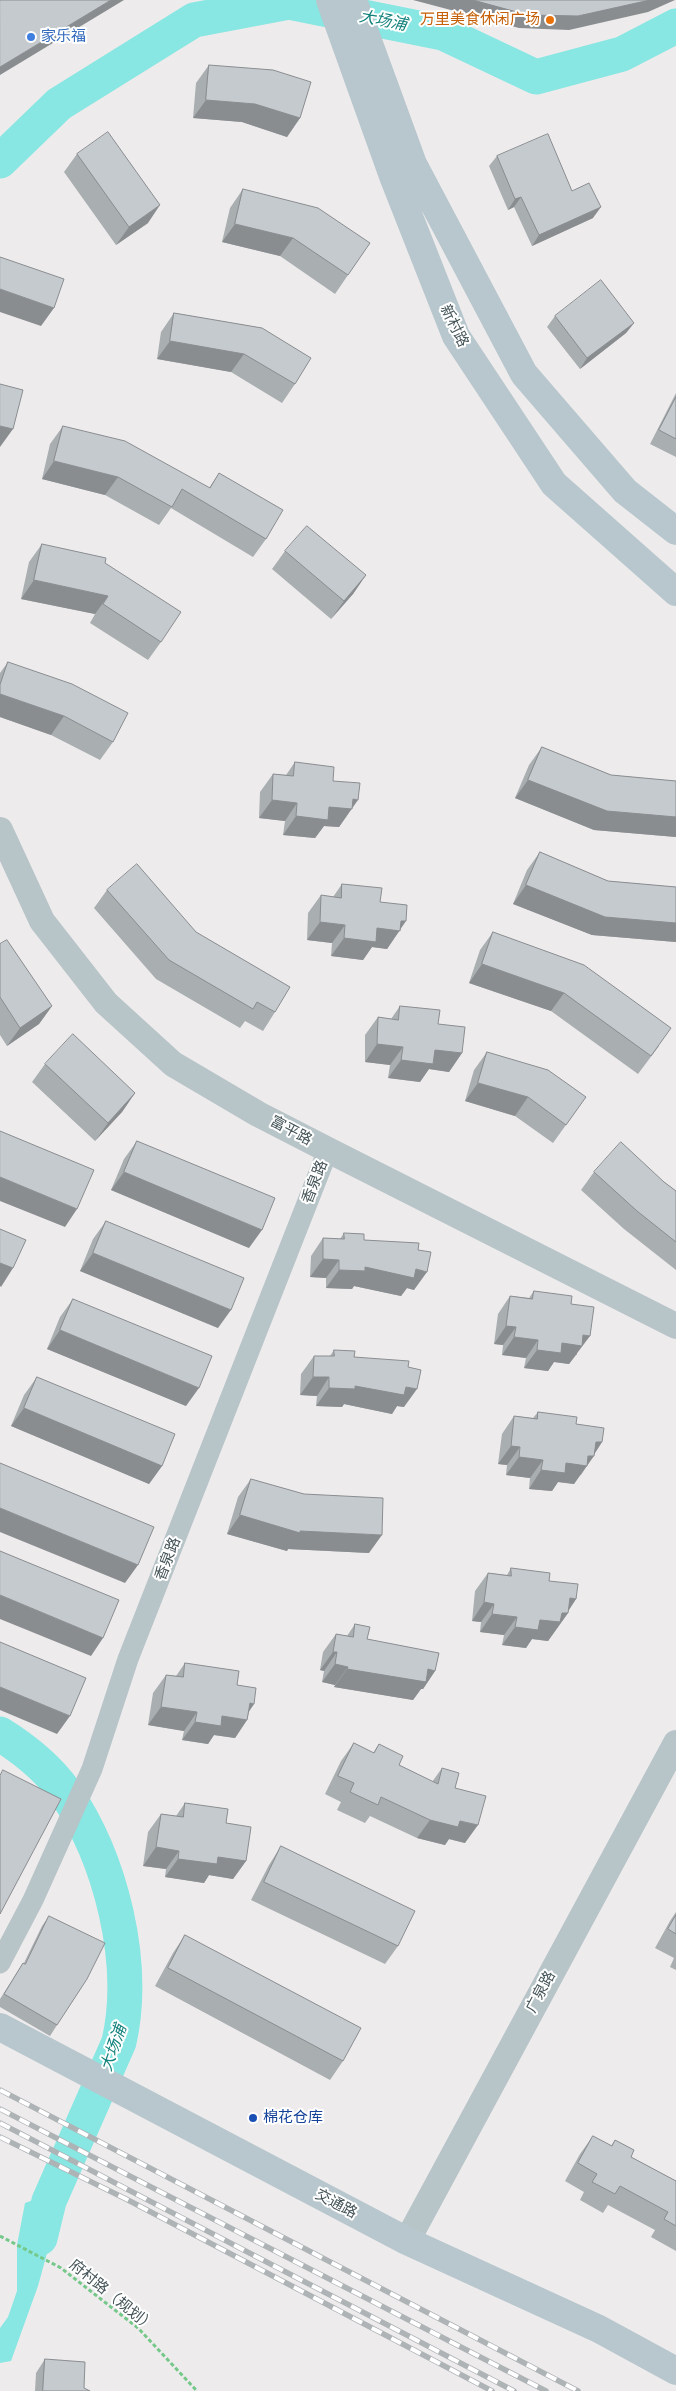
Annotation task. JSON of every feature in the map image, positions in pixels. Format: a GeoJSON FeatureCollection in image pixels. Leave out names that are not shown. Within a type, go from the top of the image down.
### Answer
{"type":"FeatureCollection","features":[{"type":"Feature","properties":{"kind":"main road","name":"新村路"},"geometry":{"type":"LineString","coordinates":[[330,0],[413,164],[524,374],[625,491],[676,531]]}},
{"type":"Feature","properties":{"kind":"main road","name":"新村路"},"geometry":{"type":"LineString","coordinates":[[353,0],[392,176],[456,336],[554,484],[676,592]]}},
{"type":"Feature","properties":{"kind":"main road","name":"交通路"},"geometry":{"type":"LineString","coordinates":[[0,2028],[407,2241],[599,2329],[676,2371]]}},
{"type":"Feature","properties":{"kind":"street","name":"富平路"},"geometry":{"type":"LineString","coordinates":[[0,830],[42,921],[106,1003],[174,1064],[258,1114],[676,1326]]}},
{"type":"Feature","properties":{"kind":"street","name":"香泉路"},"geometry":{"type":"LineString","coordinates":[[0,1963],[33,1900],[82,1793],[100,1746],[128,1659],[328,1150]]}},
{"type":"Feature","properties":{"kind":"street","name":"广泉路"},"geometry":{"type":"LineString","coordinates":[[407,2241],[676,1743]]}},
{"type":"Feature","properties":{"kind":"path","name":"府村路（规划）"},"geometry":{"type":"LineString","coordinates":[[0,2236],[61,2268],[138,2328],[197,2391]]}},
{"type":"Feature","properties":{"kind":"water"},"geometry":{"type":"Polygon","coordinates":[[[53,2193],[54,2228],[38,2286],[11,2361],[0,2363],[0,2328],[8,2317],[17,2291],[17,2245],[25,2203],[53,2193]]]}},
{"type":"Feature","properties":{"kind":"building","name":"家乐福"},"geometry":{"type":"Polygon","coordinates":[[[0,0],[111,0],[0,67],[0,0]]]}},
{"type":"Feature","properties":{"kind":"building"},"geometry":{"type":"Polygon","coordinates":[[[473,0],[650,0],[578,16],[528,15],[473,0]]]}},
{"type":"Feature","properties":{"kind":"building"},"geometry":{"type":"Polygon","coordinates":[[[209,65],[273,70],[311,82],[300,118],[255,104],[206,100],[209,65]]]}},
{"type":"Feature","properties":{"kind":"building"},"geometry":{"type":"Polygon","coordinates":[[[108,132],[160,205],[129,227],[77,154],[108,132]]]}},
{"type":"Feature","properties":{"kind":"building"},"geometry":{"type":"Polygon","coordinates":[[[548,134],[572,191],[589,183],[601,207],[539,235],[521,197],[515,199],[497,156],[548,134]]]}},
{"type":"Feature","properties":{"kind":"building"},"geometry":{"type":"Polygon","coordinates":[[[243,189],[318,208],[370,243],[348,275],[293,238],[235,224],[243,189]]]}},
{"type":"Feature","properties":{"kind":"building"},"geometry":{"type":"Polygon","coordinates":[[[0,257],[64,279],[54,308],[0,289],[0,257]]]}},
{"type":"Feature","properties":{"kind":"building"},"geometry":{"type":"Polygon","coordinates":[[[601,280],[634,323],[587,358],[555,316],[601,280]]]}},
{"type":"Feature","properties":{"kind":"building"},"geometry":{"type":"Polygon","coordinates":[[[174,313],[262,328],[311,358],[295,384],[244,354],[170,341],[174,313]]]}},
{"type":"Feature","properties":{"kind":"building"},"geometry":{"type":"Polygon","coordinates":[[[0,384],[23,390],[13,429],[0,426],[0,384]]]}},
{"type":"Feature","properties":{"kind":"building"},"geometry":{"type":"Polygon","coordinates":[[[676,397],[676,439],[659,430],[676,397]]]}},
{"type":"Feature","properties":{"kind":"building"},"geometry":{"type":"Polygon","coordinates":[[[63,426],[125,441],[210,488],[219,473],[283,510],[266,539],[182,489],[172,507],[118,477],[54,461],[63,426]]]}},
{"type":"Feature","properties":{"kind":"building"},"geometry":{"type":"Polygon","coordinates":[[[307,526],[366,575],[344,601],[285,551],[307,526]]]}},
{"type":"Feature","properties":{"kind":"building"},"geometry":{"type":"Polygon","coordinates":[[[42,544],[106,558],[105,563],[181,612],[161,642],[103,604],[108,596],[34,580],[42,544]]]}},
{"type":"Feature","properties":{"kind":"building"},"geometry":{"type":"Polygon","coordinates":[[[8,662],[72,684],[128,713],[113,742],[64,716],[0,694],[0,685],[8,662]]]}},
{"type":"Feature","properties":{"kind":"building"},"geometry":{"type":"Polygon","coordinates":[[[542,747],[611,775],[676,781],[676,817],[607,811],[528,780],[542,747]]]}},
{"type":"Feature","properties":{"kind":"building"},"geometry":{"type":"Polygon","coordinates":[[[295,762],[334,767],[333,781],[360,783],[358,800],[353,799],[352,809],[329,807],[328,820],[296,816],[297,803],[272,800],[273,774],[293,776],[295,762]]]}},
{"type":"Feature","properties":{"kind":"building"},"geometry":{"type":"Polygon","coordinates":[[[540,852],[608,881],[676,887],[676,923],[605,917],[526,885],[540,852]]]}},
{"type":"Feature","properties":{"kind":"building"},"geometry":{"type":"Polygon","coordinates":[[[137,864],[196,932],[290,987],[275,1012],[257,1002],[253,1009],[169,960],[107,890],[137,864]]]}},
{"type":"Feature","properties":{"kind":"building"},"geometry":{"type":"Polygon","coordinates":[[[342,884],[382,888],[380,902],[407,905],[406,921],[401,921],[400,931],[377,928],[376,942],[344,938],[345,925],[320,922],[321,895],[341,898],[342,884]]]}},
{"type":"Feature","properties":{"kind":"building"},"geometry":{"type":"Polygon","coordinates":[[[493,932],[584,965],[671,1028],[651,1056],[564,993],[482,964],[493,932]]]}},
{"type":"Feature","properties":{"kind":"building"},"geometry":{"type":"Polygon","coordinates":[[[7,940],[52,1006],[20,1028],[0,997],[0,944],[7,940]]]}},
{"type":"Feature","properties":{"kind":"building"},"geometry":{"type":"Polygon","coordinates":[[[400,1006],[440,1010],[438,1024],[465,1027],[462,1053],[435,1050],[433,1064],[401,1060],[403,1047],[377,1044],[378,1017],[398,1020],[400,1006]]]}},
{"type":"Feature","properties":{"kind":"building"},"geometry":{"type":"Polygon","coordinates":[[[73,1034],[135,1093],[108,1123],[45,1064],[73,1034]]]}},
{"type":"Feature","properties":{"kind":"building"},"geometry":{"type":"Polygon","coordinates":[[[487,1052],[548,1070],[586,1097],[566,1125],[528,1097],[478,1083],[487,1052]]]}},
{"type":"Feature","properties":{"kind":"building"},"geometry":{"type":"Polygon","coordinates":[[[0,1131],[94,1170],[77,1209],[0,1177],[0,1131]]]}},
{"type":"Feature","properties":{"kind":"building"},"geometry":{"type":"Polygon","coordinates":[[[137,1141],[275,1198],[262,1230],[124,1172],[137,1141]]]}},
{"type":"Feature","properties":{"kind":"building"},"geometry":{"type":"Polygon","coordinates":[[[621,1142],[676,1191],[676,1242],[637,1211],[594,1172],[621,1142]]]}},
{"type":"Feature","properties":{"kind":"building"},"geometry":{"type":"Polygon","coordinates":[[[106,1221],[244,1278],[231,1310],[93,1253],[106,1221]]]}},
{"type":"Feature","properties":{"kind":"building"},"geometry":{"type":"Polygon","coordinates":[[[0,1229],[26,1240],[13,1268],[0,1263],[0,1229]]]}},
{"type":"Feature","properties":{"kind":"building"},"geometry":{"type":"Polygon","coordinates":[[[344,1233],[364,1234],[364,1240],[419,1243],[418,1250],[431,1252],[427,1272],[416,1269],[414,1278],[365,1267],[365,1271],[339,1270],[339,1260],[323,1259],[323,1238],[344,1239],[344,1233]]]}},
{"type":"Feature","properties":{"kind":"building"},"geometry":{"type":"Polygon","coordinates":[[[534,1291],[572,1296],[571,1304],[594,1307],[590,1336],[583,1335],[582,1346],[562,1343],[561,1353],[537,1350],[538,1340],[514,1337],[516,1327],[506,1326],[510,1296],[532,1299],[534,1291]]]}},
{"type":"Feature","properties":{"kind":"building"},"geometry":{"type":"Polygon","coordinates":[[[73,1299],[212,1356],[199,1388],[60,1330],[73,1299]]]}},
{"type":"Feature","properties":{"kind":"building"},"geometry":{"type":"Polygon","coordinates":[[[334,1350],[355,1351],[354,1357],[409,1361],[408,1367],[421,1370],[417,1389],[406,1387],[404,1395],[355,1386],[355,1389],[329,1388],[329,1377],[313,1377],[314,1356],[334,1356],[334,1350]]]}},
{"type":"Feature","properties":{"kind":"building"},"geometry":{"type":"Polygon","coordinates":[[[37,1377],[175,1434],[162,1466],[24,1408],[37,1377]]]}},
{"type":"Feature","properties":{"kind":"building"},"geometry":{"type":"Polygon","coordinates":[[[538,1412],[577,1417],[576,1424],[604,1428],[602,1442],[596,1442],[594,1456],[588,1456],[587,1466],[566,1463],[565,1473],[541,1470],[543,1460],[519,1457],[520,1447],[511,1446],[514,1416],[537,1419],[538,1412]]]}},
{"type":"Feature","properties":{"kind":"building"},"geometry":{"type":"Polygon","coordinates":[[[0,1463],[154,1527],[138,1565],[0,1508],[0,1463]]]}},
{"type":"Feature","properties":{"kind":"building"},"geometry":{"type":"Polygon","coordinates":[[[251,1479],[304,1494],[383,1498],[382,1535],[300,1531],[300,1533],[240,1515],[251,1479]]]}},
{"type":"Feature","properties":{"kind":"building"},"geometry":{"type":"Polygon","coordinates":[[[0,1551],[119,1600],[103,1638],[0,1595],[0,1551]]]}},
{"type":"Feature","properties":{"kind":"building"},"geometry":{"type":"Polygon","coordinates":[[[511,1568],[550,1573],[549,1581],[578,1584],[576,1599],[570,1598],[568,1613],[562,1613],[560,1622],[540,1620],[538,1630],[515,1627],[517,1617],[492,1614],[494,1604],[484,1602],[488,1573],[511,1576],[511,1568]]]}},
{"type":"Feature","properties":{"kind":"building"},"geometry":{"type":"Polygon","coordinates":[[[355,1624],[370,1627],[367,1639],[439,1653],[435,1671],[428,1669],[426,1682],[347,1669],[348,1667],[335,1664],[337,1652],[333,1652],[336,1634],[353,1637],[355,1624]]]}},
{"type":"Feature","properties":{"kind":"building"},"geometry":{"type":"Polygon","coordinates":[[[0,1642],[86,1678],[70,1716],[0,1687],[0,1642]]]}},
{"type":"Feature","properties":{"kind":"building"},"geometry":{"type":"Polygon","coordinates":[[[185,1663],[239,1671],[237,1685],[256,1688],[254,1704],[250,1703],[247,1720],[222,1716],[221,1726],[195,1722],[197,1712],[161,1707],[166,1675],[183,1677],[185,1663]]]}},
{"type":"Feature","properties":{"kind":"building"},"geometry":{"type":"Polygon","coordinates":[[[354,1743],[374,1753],[379,1744],[403,1756],[399,1765],[438,1784],[442,1768],[459,1773],[455,1788],[486,1796],[478,1825],[460,1821],[458,1827],[430,1820],[381,1797],[378,1805],[350,1792],[354,1783],[338,1776],[354,1743]]]}},
{"type":"Feature","properties":{"kind":"building"},"geometry":{"type":"Polygon","coordinates":[[[3,1770],[61,1799],[0,1914],[0,1776],[3,1770]]]}},
{"type":"Feature","properties":{"kind":"building"},"geometry":{"type":"Polygon","coordinates":[[[185,1803],[228,1809],[226,1823],[251,1827],[246,1861],[218,1857],[217,1864],[178,1859],[179,1851],[156,1847],[161,1814],[183,1817],[185,1803]]]}},
{"type":"Feature","properties":{"kind":"building"},"geometry":{"type":"Polygon","coordinates":[[[281,1846],[415,1911],[398,1946],[264,1882],[281,1846]]]}},
{"type":"Feature","properties":{"kind":"building"},"geometry":{"type":"Polygon","coordinates":[[[676,1915],[676,1934],[668,1929],[676,1915]]]}},
{"type":"Feature","properties":{"kind":"building"},"geometry":{"type":"Polygon","coordinates":[[[49,1916],[105,1943],[87,1979],[57,2025],[4,1994],[23,1963],[25,1964],[49,1916]]]}},
{"type":"Feature","properties":{"kind":"building"},"geometry":{"type":"Polygon","coordinates":[[[185,1935],[361,2028],[343,2061],[168,1968],[185,1935]]]}},
{"type":"Feature","properties":{"kind":"building"},"geometry":{"type":"Polygon","coordinates":[[[593,2136],[612,2146],[615,2140],[634,2150],[631,2157],[676,2181],[676,2226],[664,2219],[668,2212],[620,2186],[615,2194],[592,2182],[597,2174],[578,2163],[593,2136]]]}},
{"type":"Feature","properties":{"kind":"building"},"geometry":{"type":"Polygon","coordinates":[[[45,2359],[85,2362],[84,2388],[90,2391],[43,2391],[45,2359]]]}},
{"type":"Feature","properties":{"kind":"waterway","name":"大场浦"},"geometry":{"type":"LineString","coordinates":[[0,161],[59,104],[194,20],[289,2],[443,33],[536,77],[622,54],[676,26]]}},
{"type":"Feature","properties":{"kind":"waterway","name":"大场浦"},"geometry":{"type":"LineString","coordinates":[[0,1734],[27,1753],[51,1775],[65,1792],[81,1819],[107,1879],[122,1945],[125,1979],[124,2011],[119,2042],[49,2201],[40,2238]]}},
{"type":"Feature","properties":{"kind":"railway"},"geometry":{"type":"LineString","coordinates":[[0,2090],[578,2391]]}},
{"type":"Feature","properties":{"kind":"railway"},"geometry":{"type":"LineString","coordinates":[[0,2109],[546,2391]]}},
{"type":"Feature","properties":{"kind":"railway"},"geometry":{"type":"LineString","coordinates":[[0,2123],[514,2391]]}},
{"type":"Feature","properties":{"kind":"railway"},"geometry":{"type":"LineString","coordinates":[[0,2137],[126,2199],[492,2391]]}},
{"type":"Feature","properties":{"kind":"place","name":"万里美食休闲广场"},"geometry":{"type":"Point","coordinates":[550,20]}},
{"type":"Feature","properties":{"kind":"place","name":"家乐福"},"geometry":{"type":"Point","coordinates":[31,37]}},
{"type":"Feature","properties":{"kind":"place","name":"棉花仓库"},"geometry":{"type":"Point","coordinates":[253,2118]}}]}
